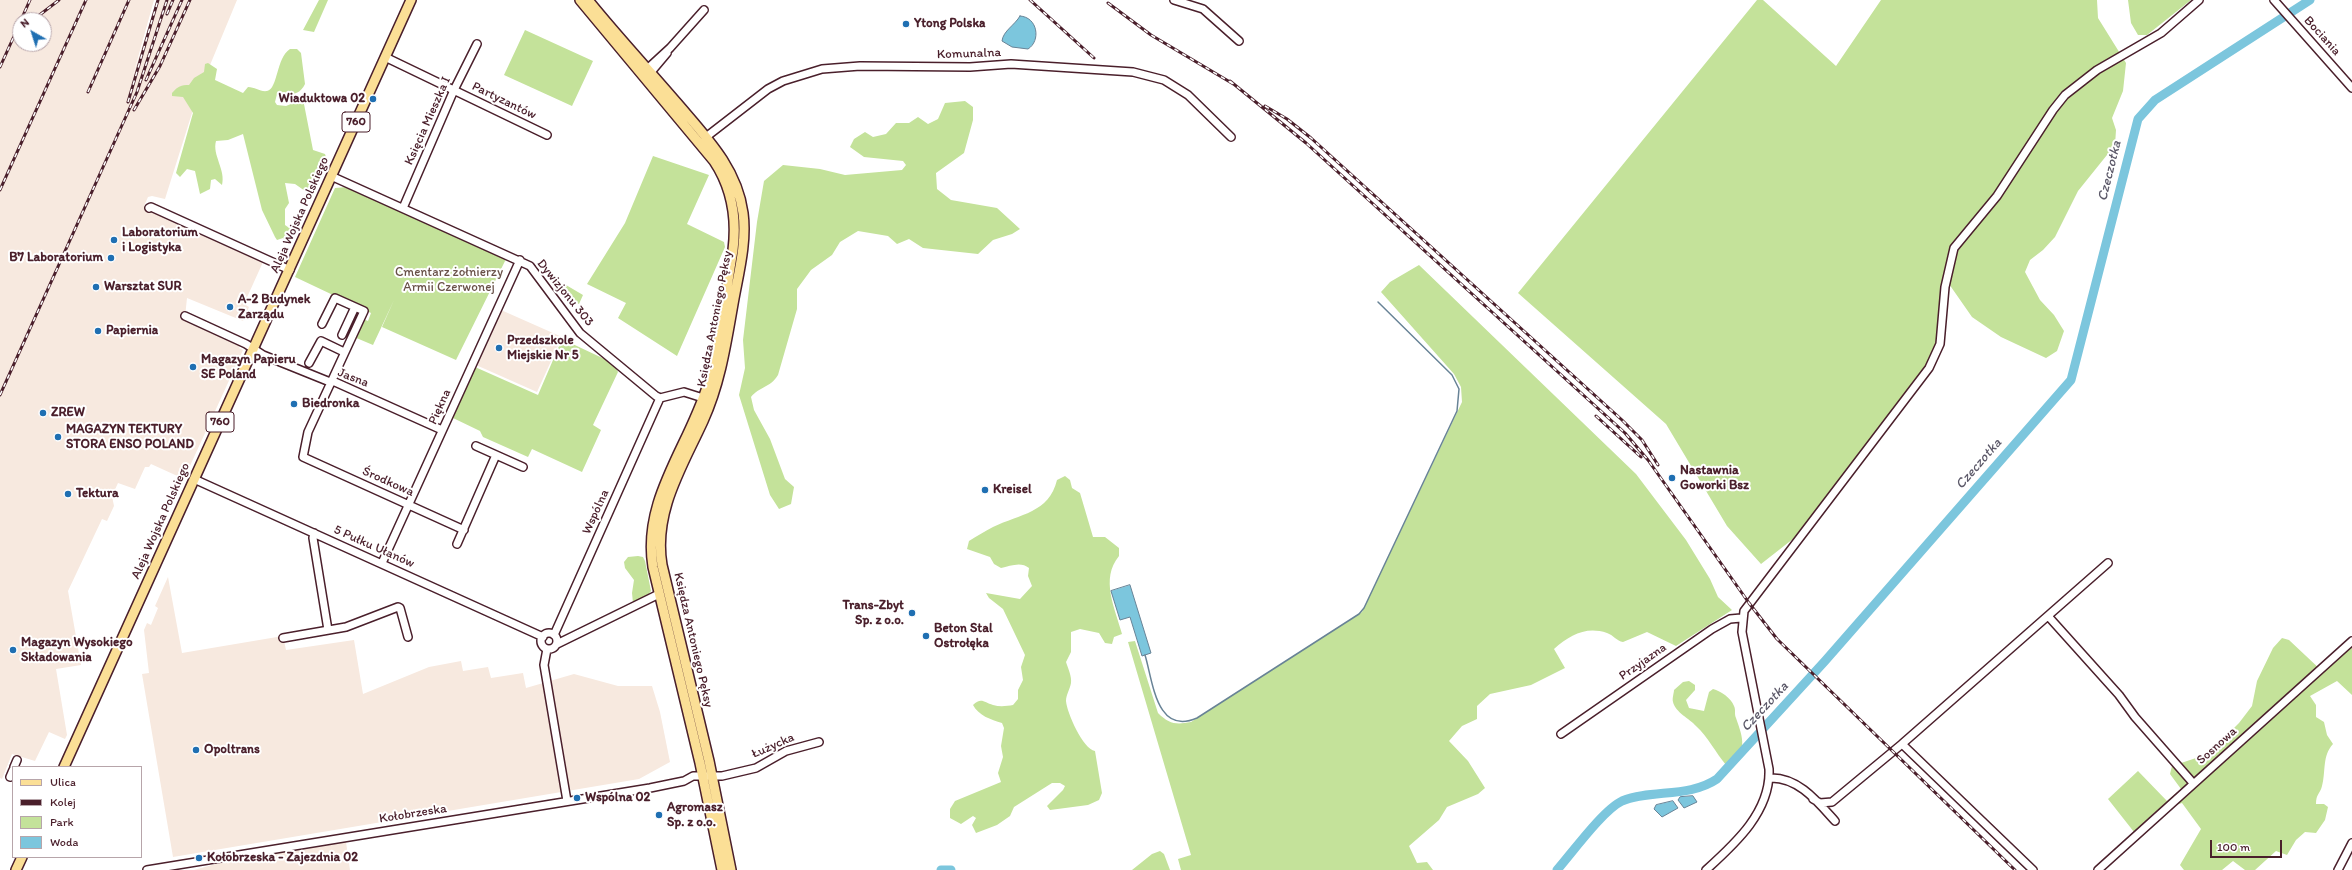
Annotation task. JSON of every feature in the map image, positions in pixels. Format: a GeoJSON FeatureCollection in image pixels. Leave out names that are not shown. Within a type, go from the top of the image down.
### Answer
{"type":"FeatureCollection","features":[{"type":"Feature","properties":{"kind":"main road","name":"Aleja Wojska Polskiego"},"geometry":{"type":"LineString","coordinates":[[64,766],[411,0]]}},
{"type":"Feature","properties":{"kind":"main road","name":"Księdza Antoniego Pęksy"},"geometry":{"type":"LineString","coordinates":[[580,0],[706,137],[724,161],[737,189],[744,222],[742,248],[718,379],[704,419],[668,499],[662,519],[660,541],[665,578],[708,777]]}},
{"type":"Feature","properties":{"kind":"main road","name":"Księdza Antoniego Pęksy"},"geometry":{"type":"LineString","coordinates":[[588,0],[647,72],[714,161],[725,179],[733,207],[735,224],[733,250],[715,357],[703,398],[655,511],[651,549],[659,594],[708,777]]}},
{"type":"Feature","properties":{"kind":"main road"},"geometry":{"type":"LineString","coordinates":[[708,777],[722,870]]}},
{"type":"Feature","properties":{"kind":"main road"},"geometry":{"type":"LineString","coordinates":[[708,777],[731,870]]}},
{"type":"Feature","properties":{"kind":"main road"},"geometry":{"type":"LineString","coordinates":[[16,870],[22,858]]}},
{"type":"Feature","properties":{"kind":"street"},"geometry":{"type":"LineString","coordinates":[[1174,0],[1203,9],[1238,41]]}},
{"type":"Feature","properties":{"kind":"street"},"geometry":{"type":"LineString","coordinates":[[1706,870],[1728,849],[1759,811],[1767,795],[1770,778],[1743,638],[1741,618],[1746,607],[1929,368],[1940,344],[1945,287],[1954,248],[1997,196],[2053,110],[2065,95],[2097,70],[2161,33],[2199,0]]}},
{"type":"Feature","properties":{"kind":"street","name":"Bociania"},"geometry":{"type":"LineString","coordinates":[[2274,0],[2352,88]]}},
{"type":"Feature","properties":{"kind":"street"},"geometry":{"type":"LineString","coordinates":[[647,72],[662,62],[670,48],[704,10]]}},
{"type":"Feature","properties":{"kind":"street","name":"Księcia Mieszka I"},"geometry":{"type":"LineString","coordinates":[[402,208],[454,90],[477,44]]}},
{"type":"Feature","properties":{"kind":"street","name":"Partyzantów"},"geometry":{"type":"LineString","coordinates":[[385,56],[547,135]]}},
{"type":"Feature","properties":{"kind":"street","name":"Komunalna"},"geometry":{"type":"LineString","coordinates":[[706,137],[768,89],[783,81],[822,69],[860,66],[970,67],[1011,64],[1133,72],[1164,80],[1188,95],[1231,137]]}},
{"type":"Feature","properties":{"kind":"street","name":"Dywizjonu 303"},"geometry":{"type":"LineString","coordinates":[[331,176],[520,260],[530,266],[580,332],[660,398]]}},
{"type":"Feature","properties":{"kind":"street"},"geometry":{"type":"LineString","coordinates":[[149,208],[290,270]]}},
{"type":"Feature","properties":{"kind":"street","name":"Piękna"},"geometry":{"type":"LineString","coordinates":[[382,563],[520,260]]}},
{"type":"Feature","properties":{"kind":"street"},"geometry":{"type":"LineString","coordinates":[[322,324],[334,299],[364,311],[330,382]]}},
{"type":"Feature","properties":{"kind":"street"},"geometry":{"type":"LineString","coordinates":[[342,335],[355,307]]}},
{"type":"Feature","properties":{"kind":"street","name":"Jasna"},"geometry":{"type":"LineString","coordinates":[[185,316],[254,349],[330,382],[335,382],[442,430]]}},
{"type":"Feature","properties":{"kind":"street"},"geometry":{"type":"LineString","coordinates":[[309,363],[321,342],[344,352]]}},
{"type":"Feature","properties":{"kind":"street","name":"Środkowa"},"geometry":{"type":"LineString","coordinates":[[330,382],[308,432],[303,457],[464,530]]}},
{"type":"Feature","properties":{"kind":"street"},"geometry":{"type":"LineString","coordinates":[[660,398],[684,392],[703,398]]}},
{"type":"Feature","properties":{"kind":"street","name":"Wspólna"},"geometry":{"type":"LineString","coordinates":[[554,635],[660,398]]}},
{"type":"Feature","properties":{"kind":"street"},"geometry":{"type":"LineString","coordinates":[[476,446],[523,467]]}},
{"type":"Feature","properties":{"kind":"street"},"geometry":{"type":"LineString","coordinates":[[458,544],[496,455]]}},
{"type":"Feature","properties":{"kind":"street","name":"5 Pułku Ułanów"},"geometry":{"type":"LineString","coordinates":[[194,479],[543,637]]}},
{"type":"Feature","properties":{"kind":"street"},"geometry":{"type":"LineString","coordinates":[[314,533],[313,538],[328,630]]}},
{"type":"Feature","properties":{"kind":"street"},"geometry":{"type":"LineString","coordinates":[[1813,799],[1820,804],[1832,802],[1902,744],[2108,563]]}},
{"type":"Feature","properties":{"kind":"street"},"geometry":{"type":"LineString","coordinates":[[547,649],[552,649],[557,644],[659,594]]}},
{"type":"Feature","properties":{"kind":"street"},"geometry":{"type":"LineString","coordinates":[[283,638],[350,626],[399,607],[408,637]]}},
{"type":"Feature","properties":{"kind":"street"},"geometry":{"type":"LineString","coordinates":[[2048,616],[2119,695],[2135,717],[2193,783]]}},
{"type":"Feature","properties":{"kind":"street","name":"Przyjazna"},"geometry":{"type":"LineString","coordinates":[[1561,734],[1712,629],[1730,619],[1741,618]]}},
{"type":"Feature","properties":{"kind":"street"},"geometry":{"type":"LineString","coordinates":[[547,649],[542,644],[543,637],[547,634],[554,635],[557,644]]}},
{"type":"Feature","properties":{"kind":"street","name":"Sosnowa"},"geometry":{"type":"LineString","coordinates":[[2098,870],[2352,641]]}},
{"type":"Feature","properties":{"kind":"street"},"geometry":{"type":"LineString","coordinates":[[547,649],[544,662],[567,801]]}},
{"type":"Feature","properties":{"kind":"street","name":"Łużycka"},"geometry":{"type":"LineString","coordinates":[[708,777],[756,768],[786,751],[819,742]]}},
{"type":"Feature","properties":{"kind":"street"},"geometry":{"type":"LineString","coordinates":[[1902,744],[2033,870]]}},
{"type":"Feature","properties":{"kind":"street","name":"Kołobrzeska"},"geometry":{"type":"LineString","coordinates":[[147,870],[684,781],[693,776],[708,777]]}},
{"type":"Feature","properties":{"kind":"street"},"geometry":{"type":"LineString","coordinates":[[1770,778],[1787,779],[1799,786],[1835,821]]}},
{"type":"Feature","properties":{"kind":"street"},"geometry":{"type":"LineString","coordinates":[[2338,870],[2352,843]]}},
{"type":"Feature","properties":{"kind":"shaded area"},"geometry":{"type":"Polygon","coordinates":[[[0,0],[154,0],[132,79],[157,0],[237,0],[198,94],[165,199],[152,196],[148,197],[144,206],[263,262],[244,304],[249,307],[243,321],[187,298],[185,317],[241,344],[239,348],[243,350],[184,479],[151,464],[149,467],[145,467],[135,489],[118,483],[112,496],[114,506],[107,521],[102,519],[68,591],[81,665],[56,669],[67,735],[65,739],[49,732],[35,761],[12,754],[2,779],[0,778],[0,0]]]}},
{"type":"Feature","properties":{"kind":"shaded area"},"geometry":{"type":"Polygon","coordinates":[[[501,310],[562,337],[537,392],[476,365],[501,310]]]}},
{"type":"Feature","properties":{"kind":"shaded area"},"geometry":{"type":"Polygon","coordinates":[[[168,577],[182,653],[283,636],[286,650],[354,640],[363,694],[429,667],[461,661],[463,671],[488,667],[491,678],[523,673],[526,688],[574,674],[618,686],[652,686],[660,712],[670,762],[639,779],[173,857],[142,674],[149,673],[144,630],[147,623],[151,625],[158,608],[155,606],[168,577]]]}},
{"type":"Feature","properties":{"kind":"shaded area"},"geometry":{"type":"Polygon","coordinates":[[[346,842],[350,870],[194,870],[223,862],[346,842]]]}},
{"type":"Feature","properties":{"kind":"green space"},"geometry":{"type":"Polygon","coordinates":[[[319,0],[328,0],[314,32],[303,30],[319,0]]]}},
{"type":"Feature","properties":{"kind":"green space"},"geometry":{"type":"Polygon","coordinates":[[[1757,0],[1763,0],[1836,66],[1881,0],[2097,0],[2098,18],[2126,63],[2123,91],[2112,118],[2116,130],[2115,145],[2078,191],[2055,237],[2043,250],[2030,260],[2025,272],[2040,300],[2054,315],[2064,331],[2057,351],[2046,358],[2001,337],[1972,317],[1949,284],[1941,287],[1939,333],[1927,368],[1798,535],[1761,564],[1727,526],[1666,424],[1518,293],[1757,0]]]}},
{"type":"Feature","properties":{"kind":"green space"},"geometry":{"type":"Polygon","coordinates":[[[2128,0],[2191,0],[2147,35],[2138,35],[2131,23],[2128,0]]]}},
{"type":"Feature","properties":{"kind":"green space"},"geometry":{"type":"Polygon","coordinates":[[[525,30],[593,61],[572,106],[504,75],[525,30]]]}},
{"type":"Feature","properties":{"kind":"green space"},"geometry":{"type":"Polygon","coordinates":[[[290,49],[297,49],[301,53],[305,84],[300,91],[296,93],[277,94],[275,102],[277,105],[286,106],[303,99],[313,150],[325,154],[326,164],[320,181],[308,193],[295,184],[285,183],[289,203],[285,209],[285,225],[295,232],[294,236],[287,241],[283,238],[277,240],[262,210],[243,134],[228,140],[216,141],[216,152],[223,179],[222,185],[215,179],[211,180],[210,189],[200,194],[195,171],[187,169],[180,177],[176,173],[193,113],[183,97],[172,96],[172,93],[180,86],[189,85],[194,78],[204,72],[205,64],[208,63],[217,69],[215,80],[243,93],[248,87],[267,91],[271,89],[282,59],[285,53],[290,49]]]}},
{"type":"Feature","properties":{"kind":"green space"},"geometry":{"type":"Polygon","coordinates":[[[965,101],[973,107],[973,120],[964,153],[936,173],[937,189],[951,200],[997,208],[1020,229],[1012,234],[993,240],[978,254],[923,248],[909,239],[897,244],[888,236],[858,231],[840,242],[832,255],[811,270],[797,289],[797,309],[778,375],[772,382],[754,393],[751,397],[754,410],[770,439],[785,479],[794,487],[791,504],[779,509],[770,495],[739,395],[745,368],[743,340],[757,222],[764,181],[783,165],[820,169],[845,175],[902,170],[906,165],[903,161],[864,157],[850,147],[854,139],[865,132],[873,137],[886,134],[896,123],[909,123],[918,117],[928,124],[938,119],[945,103],[965,101]]]}},
{"type":"Feature","properties":{"kind":"green space"},"geometry":{"type":"Polygon","coordinates":[[[653,156],[709,175],[687,224],[724,242],[725,247],[677,356],[618,318],[626,303],[587,284],[625,223],[653,156]]]}},
{"type":"Feature","properties":{"kind":"green space","name":"Cmentarz żołnierzy Armii Czerwonej"},"geometry":{"type":"Polygon","coordinates":[[[347,187],[506,259],[456,360],[382,327],[394,300],[373,345],[354,337],[363,319],[368,321],[371,313],[295,277],[335,188],[347,187]]]}},
{"type":"Feature","properties":{"kind":"green space"},"geometry":{"type":"Polygon","coordinates":[[[1419,265],[1636,474],[1686,540],[1710,579],[1718,597],[1732,610],[1676,646],[1647,632],[1623,642],[1609,634],[1599,631],[1585,631],[1579,633],[1572,636],[1554,649],[1565,668],[1531,685],[1490,694],[1477,706],[1477,719],[1462,726],[1449,741],[1468,761],[1485,788],[1478,794],[1447,807],[1439,820],[1409,846],[1417,863],[1427,862],[1433,870],[1181,870],[1178,859],[1191,855],[1128,642],[1135,641],[1158,713],[1173,723],[1186,723],[1191,722],[1362,612],[1462,402],[1461,387],[1454,374],[1381,292],[1390,282],[1419,265]]]}},
{"type":"Feature","properties":{"kind":"green space"},"geometry":{"type":"Polygon","coordinates":[[[566,285],[583,295],[579,304],[561,294],[566,285]]]}},
{"type":"Feature","properties":{"kind":"green space"},"geometry":{"type":"Polygon","coordinates":[[[562,339],[613,363],[618,372],[593,425],[601,430],[582,472],[532,449],[528,457],[483,437],[480,431],[453,418],[475,367],[538,395],[562,339]]]}},
{"type":"Feature","properties":{"kind":"green space"},"geometry":{"type":"Polygon","coordinates":[[[1065,476],[1070,480],[1072,488],[1080,493],[1093,537],[1105,537],[1119,548],[1119,556],[1113,565],[1110,574],[1110,584],[1113,604],[1122,634],[1114,637],[1112,644],[1105,643],[1099,633],[1080,629],[1071,632],[1071,652],[1066,662],[1070,672],[1071,681],[1066,699],[1067,707],[1076,730],[1090,749],[1095,751],[1102,793],[1099,800],[1088,805],[1050,810],[1047,806],[1065,786],[1060,783],[1052,783],[1014,807],[1010,816],[997,825],[976,833],[972,825],[976,818],[973,816],[961,824],[950,818],[950,809],[955,801],[1001,782],[998,773],[1003,757],[1001,746],[1004,728],[1002,723],[989,719],[978,712],[973,705],[980,701],[998,706],[1013,705],[1018,699],[1018,690],[1023,680],[1021,667],[1025,655],[1003,609],[989,598],[986,593],[1020,599],[1032,586],[1028,576],[1029,568],[1026,566],[1015,565],[1001,568],[994,564],[990,557],[967,549],[969,541],[993,527],[1032,511],[1040,506],[1053,491],[1057,480],[1065,476]]]}},
{"type":"Feature","properties":{"kind":"green space"},"geometry":{"type":"Polygon","coordinates":[[[628,557],[643,557],[645,561],[651,591],[646,598],[633,603],[632,593],[634,580],[625,568],[624,562],[628,557]]]}},
{"type":"Feature","properties":{"kind":"green space"},"geometry":{"type":"Polygon","coordinates":[[[2282,638],[2289,640],[2322,671],[2352,644],[2352,695],[2337,681],[2310,696],[2316,705],[2316,717],[2324,722],[2327,735],[2333,744],[2327,754],[2322,786],[2316,801],[2316,804],[2324,804],[2328,807],[2325,820],[2316,833],[2305,832],[2296,840],[2287,855],[2276,851],[2255,870],[2245,870],[2233,861],[2222,870],[2184,870],[2180,865],[2201,829],[2182,803],[2155,812],[2134,832],[2108,799],[2138,771],[2167,801],[2181,789],[2170,774],[2172,766],[2208,754],[2239,723],[2252,706],[2257,681],[2273,648],[2282,638]]]}},
{"type":"Feature","properties":{"kind":"green space"},"geometry":{"type":"Polygon","coordinates":[[[1689,681],[1695,685],[1695,690],[1686,700],[1689,708],[1704,711],[1709,692],[1713,689],[1725,695],[1731,700],[1734,706],[1735,716],[1741,732],[1742,744],[1738,755],[1726,765],[1700,730],[1674,706],[1674,690],[1683,682],[1689,681]]]}},
{"type":"Feature","properties":{"kind":"green space"},"geometry":{"type":"Polygon","coordinates":[[[1160,851],[1164,854],[1170,870],[1132,870],[1152,854],[1160,851]]]}},
{"type":"Feature","properties":{"kind":"water"},"geometry":{"type":"Polygon","coordinates":[[[1020,16],[1031,20],[1036,30],[1035,41],[1028,49],[1012,47],[1002,41],[1007,31],[1020,16]]]}},
{"type":"Feature","properties":{"kind":"water"},"geometry":{"type":"Polygon","coordinates":[[[1130,585],[1151,653],[1142,656],[1130,617],[1120,620],[1111,591],[1130,585]]]}},
{"type":"Feature","properties":{"kind":"water"},"geometry":{"type":"Polygon","coordinates":[[[1693,796],[1697,802],[1684,808],[1678,800],[1680,797],[1693,796]]]}},
{"type":"Feature","properties":{"kind":"water"},"geometry":{"type":"Polygon","coordinates":[[[1673,801],[1678,808],[1662,817],[1654,809],[1656,805],[1673,801]]]}},
{"type":"Feature","properties":{"kind":"waterway","name":"Czeczotka"},"geometry":{"type":"LineString","coordinates":[[1557,870],[1597,822],[1614,806],[1622,801],[1646,795],[1695,789],[1717,779],[1825,661],[2071,380],[2138,119],[2155,100],[2310,0]]}},
{"type":"Feature","properties":{"kind":"waterway"},"geometry":{"type":"LineString","coordinates":[[1145,655],[1154,691],[1159,703],[1165,713],[1173,719],[1183,722],[1197,718],[1359,614],[1364,608],[1457,411],[1459,389],[1452,375],[1378,302]]}},
{"type":"Feature","properties":{"kind":"waterway","name":"Czeczotka"},"geometry":{"type":"LineString","coordinates":[[941,870],[951,870]]}},
{"type":"Feature","properties":{"kind":"railway"},"geometry":{"type":"LineString","coordinates":[[25,12],[30,0]]}},
{"type":"Feature","properties":{"kind":"railway"},"geometry":{"type":"LineString","coordinates":[[43,12],[59,0]]}},
{"type":"Feature","properties":{"kind":"railway"},"geometry":{"type":"LineString","coordinates":[[0,190],[86,0]]}},
{"type":"Feature","properties":{"kind":"railway"},"geometry":{"type":"LineString","coordinates":[[88,92],[129,0]]}},
{"type":"Feature","properties":{"kind":"railway"},"geometry":{"type":"LineString","coordinates":[[128,102],[158,0]]}},
{"type":"Feature","properties":{"kind":"railway"},"geometry":{"type":"LineString","coordinates":[[0,395],[137,92],[167,0]]}},
{"type":"Feature","properties":{"kind":"railway"},"geometry":{"type":"LineString","coordinates":[[167,14],[173,0]]}},
{"type":"Feature","properties":{"kind":"railway"},"geometry":{"type":"LineString","coordinates":[[146,80],[182,0]]}},
{"type":"Feature","properties":{"kind":"railway"},"geometry":{"type":"LineString","coordinates":[[134,110],[160,66],[190,0]]}},
{"type":"Feature","properties":{"kind":"railway"},"geometry":{"type":"LineString","coordinates":[[1030,0],[1094,58]]}},
{"type":"Feature","properties":{"kind":"railway"},"geometry":{"type":"LineString","coordinates":[[1108,3],[1151,35],[1235,85]]}},
{"type":"Feature","properties":{"kind":"railway"},"geometry":{"type":"LineString","coordinates":[[0,67],[12,41]]}},
{"type":"Feature","properties":{"kind":"railway"},"geometry":{"type":"LineString","coordinates":[[1230,81],[1306,143],[1625,433],[1648,460],[1749,603],[1777,639],[2015,870]]}},
{"type":"Feature","properties":{"kind":"railway"},"geometry":{"type":"LineString","coordinates":[[1265,106],[1287,119],[1311,138],[1622,420],[1642,440],[1658,465]]}},
{"type":"Feature","properties":{"kind":"railway"},"geometry":{"type":"LineString","coordinates":[[1596,416],[1641,457]]}},
{"type":"Feature","properties":{"kind":"place","name":"Ytong Polska"},"geometry":{"type":"Point","coordinates":[906,24]}},
{"type":"Feature","properties":{"kind":"place","name":"Wiaduktowa 02"},"geometry":{"type":"Point","coordinates":[373,99]}},
{"type":"Feature","properties":{"kind":"place","name":"Laboratorium i Logistyka"},"geometry":{"type":"Point","coordinates":[114,240]}},
{"type":"Feature","properties":{"kind":"place","name":"B7 Laboratorium"},"geometry":{"type":"Point","coordinates":[111,258]}},
{"type":"Feature","properties":{"kind":"place","name":"Warsztat SUR"},"geometry":{"type":"Point","coordinates":[96,287]}},
{"type":"Feature","properties":{"kind":"place","name":"A-2 Budynek Zarządu"},"geometry":{"type":"Point","coordinates":[230,307]}},
{"type":"Feature","properties":{"kind":"place","name":"Papiernia"},"geometry":{"type":"Point","coordinates":[98,331]}},
{"type":"Feature","properties":{"kind":"place","name":"Przedszkole Miejskie Nr 5"},"geometry":{"type":"Point","coordinates":[499,348]}},
{"type":"Feature","properties":{"kind":"place","name":"Magazyn Papieru SE Poland"},"geometry":{"type":"Point","coordinates":[193,367]}},
{"type":"Feature","properties":{"kind":"place","name":"Biedronka"},"geometry":{"type":"Point","coordinates":[294,404]}},
{"type":"Feature","properties":{"kind":"place","name":"ZREW"},"geometry":{"type":"Point","coordinates":[43,413]}},
{"type":"Feature","properties":{"kind":"place","name":"MAGAZYN TEKTURY STORA ENSO POLAND"},"geometry":{"type":"Point","coordinates":[58,437]}},
{"type":"Feature","properties":{"kind":"place","name":"Nastawnia Goworki Bsz"},"geometry":{"type":"Point","coordinates":[1672,478]}},
{"type":"Feature","properties":{"kind":"place","name":"Kreisel"},"geometry":{"type":"Point","coordinates":[985,490]}},
{"type":"Feature","properties":{"kind":"place","name":"Tektura"},"geometry":{"type":"Point","coordinates":[68,494]}},
{"type":"Feature","properties":{"kind":"place","name":"Trans-Zbyt Sp. z o.o."},"geometry":{"type":"Point","coordinates":[912,613]}},
{"type":"Feature","properties":{"kind":"place","name":"Beton Stal Ostrołęka"},"geometry":{"type":"Point","coordinates":[926,636]}},
{"type":"Feature","properties":{"kind":"place","name":"Magazyn Wysokiego Składowania"},"geometry":{"type":"Point","coordinates":[13,650]}},
{"type":"Feature","properties":{"kind":"place","name":"Opoltrans"},"geometry":{"type":"Point","coordinates":[196,750]}},
{"type":"Feature","properties":{"kind":"place","name":"Wspólna 02"},"geometry":{"type":"Point","coordinates":[577,798]}},
{"type":"Feature","properties":{"kind":"place","name":"Agromasz Sp. z o.o."},"geometry":{"type":"Point","coordinates":[659,815]}},
{"type":"Feature","properties":{"kind":"place","name":"Kołobrzeska - Zajezdnia 02"},"geometry":{"type":"Point","coordinates":[199,858]}}]}
